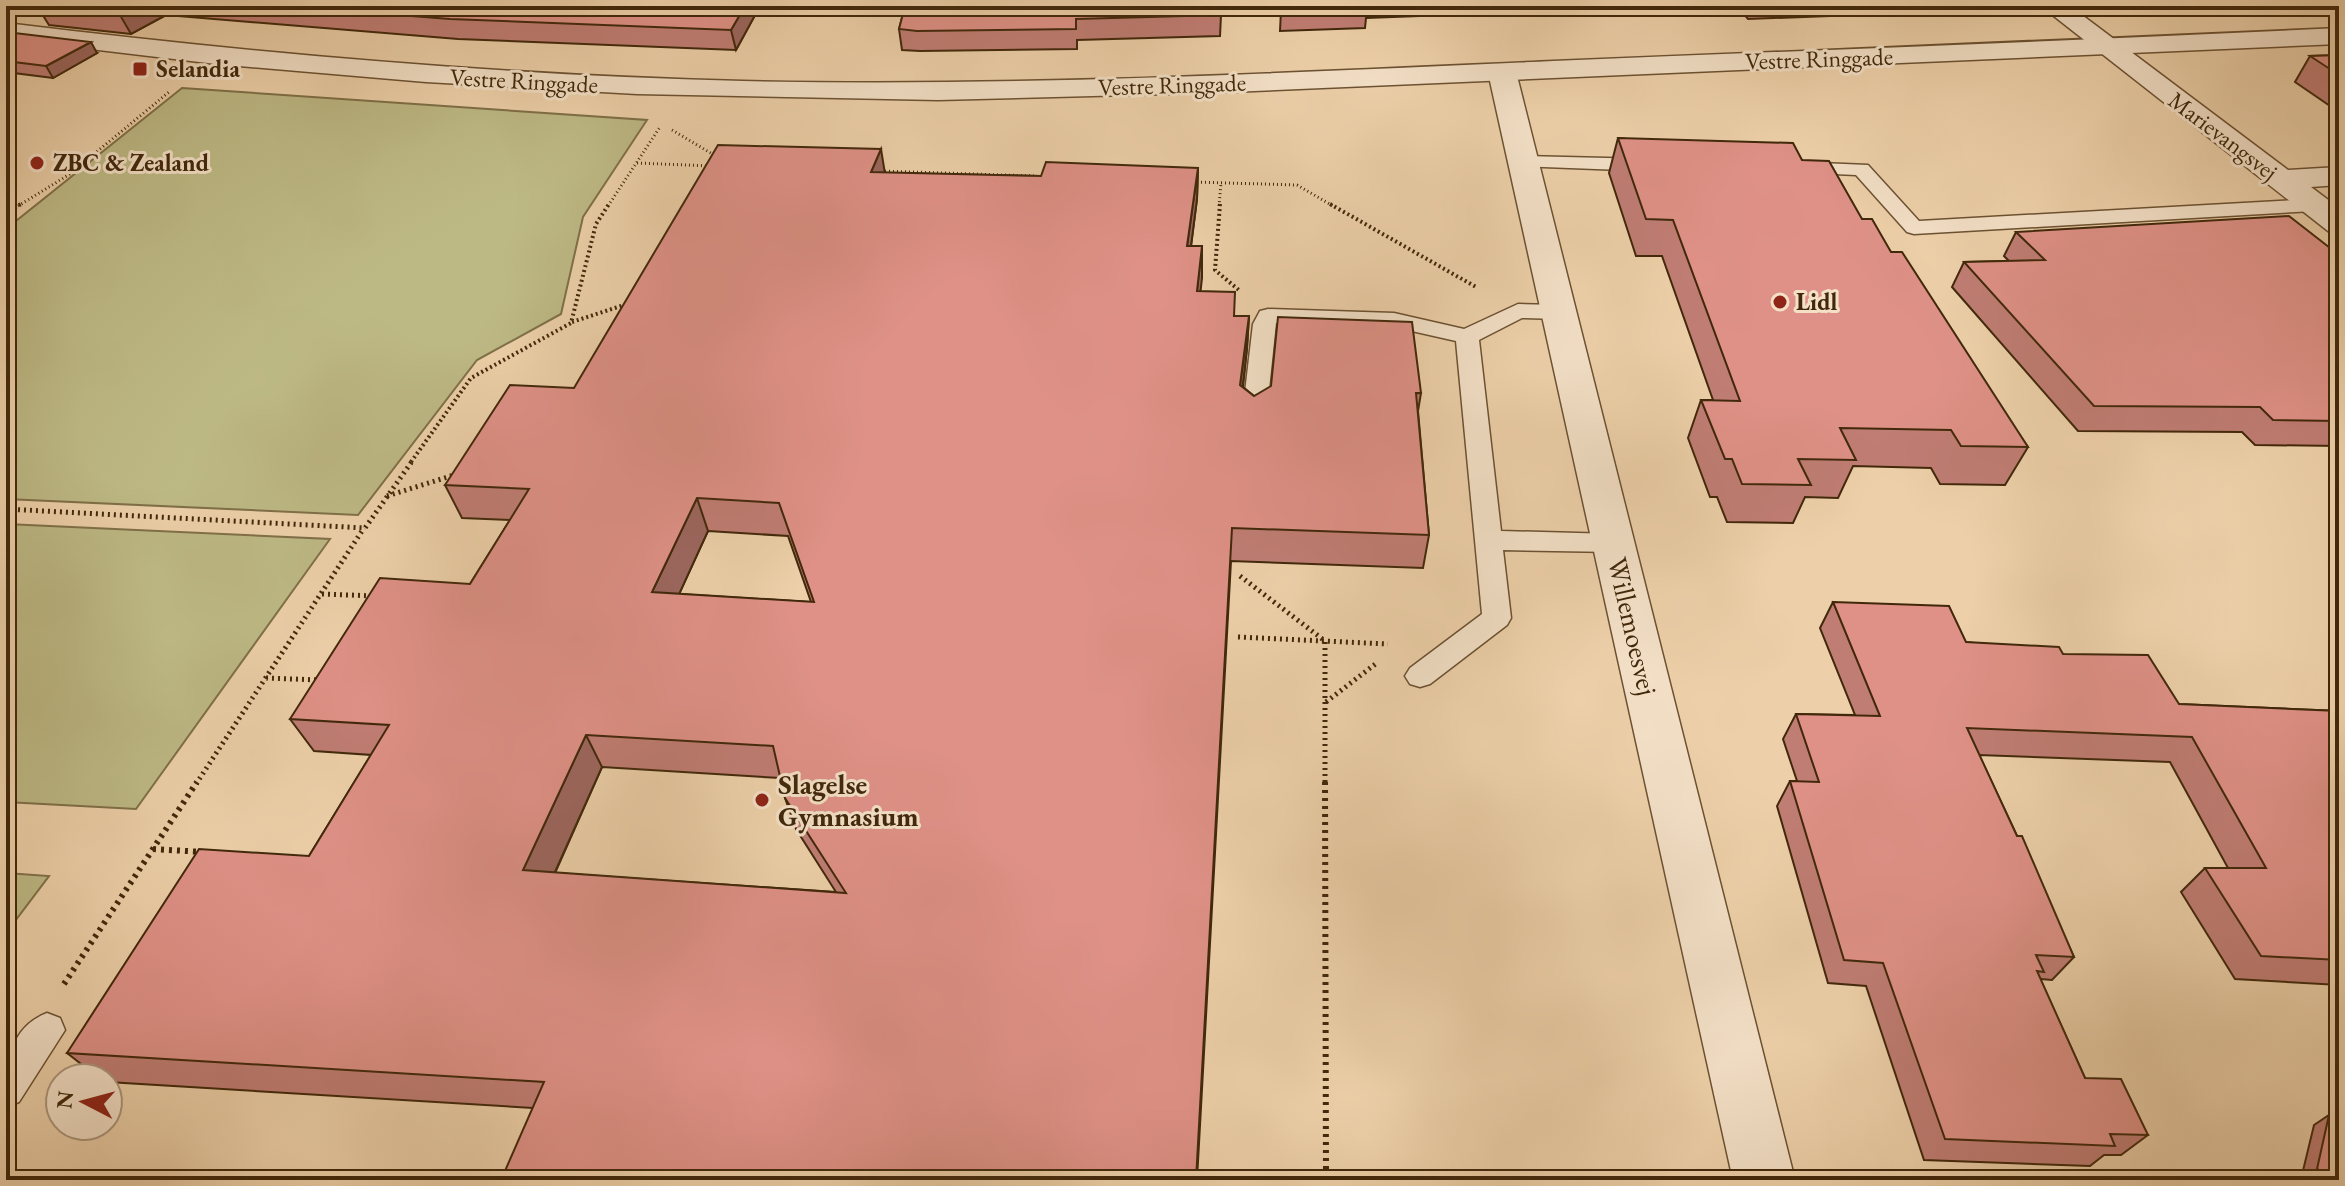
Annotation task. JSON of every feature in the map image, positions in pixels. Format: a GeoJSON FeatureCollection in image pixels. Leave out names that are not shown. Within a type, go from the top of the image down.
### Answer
{"type":"FeatureCollection","features":[{"type":"Feature","properties":{"kind":"street","name":"Marievangsvej"},"geometry":{"type":"LineString","coordinates":[[2054,6],[2339,224]]}},
{"type":"Feature","properties":{"kind":"street","name":"Vestre Ringgade"},"geometry":{"type":"LineString","coordinates":[[6,31],[210,58],[399,75],[684,89],[855,92],[1078,89],[2339,36]]}},
{"type":"Feature","properties":{"kind":"street","name":"Willemoesvej"},"geometry":{"type":"LineString","coordinates":[[1502,72],[1523,162],[1539,312],[1614,543],[1764,1180]]}},
{"type":"Feature","properties":{"kind":"street"},"geometry":{"type":"LineString","coordinates":[[2281,180],[2339,176]]}},
{"type":"Feature","properties":{"kind":"lane"},"geometry":{"type":"LineString","coordinates":[[1523,162],[1665,165]]}},
{"type":"Feature","properties":{"kind":"lane"},"geometry":{"type":"LineString","coordinates":[[1770,167],[1861,169],[1914,228],[2314,205]]}},
{"type":"Feature","properties":{"kind":"lane"},"geometry":{"type":"LineString","coordinates":[[1254,418],[1264,324],[1268,316],[1394,320],[1467,337],[1539,312]]}},
{"type":"Feature","properties":{"kind":"lane"},"geometry":{"type":"LineString","coordinates":[[1420,676],[1497,618],[1467,337]]}},
{"type":"Feature","properties":{"kind":"lane"},"geometry":{"type":"LineString","coordinates":[[1488,540],[1614,543]]}},
{"type":"Feature","properties":{"kind":"lane"},"geometry":{"type":"LineString","coordinates":[[6,1089],[47,1030]]}},
{"type":"Feature","properties":{"kind":"path"},"geometry":{"type":"LineString","coordinates":[[6,213],[70,174],[210,58]]}},
{"type":"Feature","properties":{"kind":"path"},"geometry":{"type":"LineString","coordinates":[[571,323],[596,224],[636,163],[662,124],[720,162],[636,163]]}},
{"type":"Feature","properties":{"kind":"path"},"geometry":{"type":"LineString","coordinates":[[870,171],[1050,177]]}},
{"type":"Feature","properties":{"kind":"path"},"geometry":{"type":"LineString","coordinates":[[926,188],[930,173]]}},
{"type":"Feature","properties":{"kind":"path"},"geometry":{"type":"LineString","coordinates":[[951,188],[956,174]]}},
{"type":"Feature","properties":{"kind":"path"},"geometry":{"type":"LineString","coordinates":[[1190,182],[1297,185],[1539,312]]}},
{"type":"Feature","properties":{"kind":"path"},"geometry":{"type":"LineString","coordinates":[[1221,183],[1215,270],[1268,316]]}},
{"type":"Feature","properties":{"kind":"path"},"geometry":{"type":"LineString","coordinates":[[47,1030],[67,978],[365,528],[471,378],[571,323],[637,300]]}},
{"type":"Feature","properties":{"kind":"path"},"geometry":{"type":"LineString","coordinates":[[386,497],[456,475]]}},
{"type":"Feature","properties":{"kind":"path"},"geometry":{"type":"LineString","coordinates":[[6,509],[365,528]]}},
{"type":"Feature","properties":{"kind":"path"},"geometry":{"type":"LineString","coordinates":[[1240,576],[1325,641]]}},
{"type":"Feature","properties":{"kind":"path"},"geometry":{"type":"LineString","coordinates":[[321,594],[379,596]]}},
{"type":"Feature","properties":{"kind":"path"},"geometry":{"type":"LineString","coordinates":[[1238,637],[1401,644]]}},
{"type":"Feature","properties":{"kind":"path"},"geometry":{"type":"LineString","coordinates":[[1325,641],[1326,1180]]}},
{"type":"Feature","properties":{"kind":"path"},"geometry":{"type":"LineString","coordinates":[[1325,703],[1379,661]]}},
{"type":"Feature","properties":{"kind":"path"},"geometry":{"type":"LineString","coordinates":[[265,678],[336,681]]}},
{"type":"Feature","properties":{"kind":"path"},"geometry":{"type":"LineString","coordinates":[[152,849],[216,853]]}},
{"type":"Feature","properties":{"kind":"shaded area"},"geometry":{"type":"Polygon","coordinates":[[[182,88],[647,120],[583,217],[561,314],[477,360],[358,515],[6,499],[6,229],[182,88]]]}},
{"type":"Feature","properties":{"kind":"shaded area"},"geometry":{"type":"Polygon","coordinates":[[[6,524],[330,539],[136,809],[6,802],[6,524]]]}},
{"type":"Feature","properties":{"kind":"shaded area"},"geometry":{"type":"Polygon","coordinates":[[[6,873],[49,876],[6,933],[6,873]]]}},
{"type":"Feature","properties":{"kind":"building"},"geometry":{"type":"Polygon","coordinates":[[[40,6],[137,6],[120,15],[40,6]]]}},
{"type":"Feature","properties":{"kind":"building"},"geometry":{"type":"Polygon","coordinates":[[[282,6],[745,6],[731,30],[450,19],[282,6]]]}},
{"type":"Feature","properties":{"kind":"building"},"geometry":{"type":"Polygon","coordinates":[[[905,6],[1218,6],[1221,15],[1076,19],[1076,29],[917,31],[899,29],[905,6]]]}},
{"type":"Feature","properties":{"kind":"building"},"geometry":{"type":"Polygon","coordinates":[[[1283,6],[1366,6],[1367,7],[1281,10],[1283,6]]]}},
{"type":"Feature","properties":{"kind":"building"},"geometry":{"type":"Polygon","coordinates":[[[6,32],[91,42],[46,66],[6,61],[6,32]]]}},
{"type":"Feature","properties":{"kind":"building"},"geometry":{"type":"Polygon","coordinates":[[[2339,55],[2339,75],[2310,56],[2339,55]]]}},
{"type":"Feature","properties":{"kind":"building"},"geometry":{"type":"Polygon","coordinates":[[[1618,138],[1793,143],[1802,160],[1829,161],[1862,219],[1872,219],[1891,252],[1902,252],[2028,447],[1961,446],[1951,430],[1840,428],[1856,460],[1798,459],[1811,485],[1742,484],[1732,459],[1725,459],[1701,400],[1740,401],[1673,220],[1646,219],[1618,138]]]}},
{"type":"Feature","properties":{"kind":"building","name":"Slagelse Gymnasium"},"geometry":{"type":"Polygon","coordinates":[[[718,145],[881,149],[871,172],[1041,176],[1046,162],[1198,168],[1187,246],[1202,246],[1197,291],[1235,292],[1234,316],[1249,316],[1240,385],[1254,396],[1271,386],[1278,317],[1412,322],[1421,393],[1416,393],[1429,535],[1232,528],[1196,1180],[501,1180],[544,1082],[67,1053],[199,849],[309,856],[389,725],[290,719],[380,578],[470,584],[529,489],[445,485],[510,385],[574,388],[718,145]],[[697,498],[652,592],[814,602],[779,503],[697,498]],[[586,735],[523,870],[846,893],[785,798],[773,746],[586,735]]]}},
{"type":"Feature","properties":{"kind":"building"},"geometry":{"type":"Polygon","coordinates":[[[2289,216],[2339,255],[2339,421],[2273,420],[2260,407],[2094,406],[1964,262],[2045,260],[2016,232],[2289,216]]]}},
{"type":"Feature","properties":{"kind":"building"},"geometry":{"type":"Polygon","coordinates":[[[1833,602],[1949,606],[1966,642],[2059,647],[2063,654],[2148,655],[2179,704],[2339,711],[2339,960],[2261,956],[2205,868],[2266,868],[2192,737],[1967,728],[2017,836],[2022,836],[2074,957],[2036,955],[2044,972],[2037,971],[2085,1078],[2121,1079],[2148,1135],[2110,1134],[2115,1146],[1945,1139],[1883,963],[1844,960],[1790,781],[1819,782],[1796,714],[1880,716],[1833,602]]]}},
{"type":"Feature","properties":{"kind":"building"},"geometry":{"type":"Polygon","coordinates":[[[2329,1115],[2339,1115],[2339,1180],[2317,1169],[2329,1115]]]}},
{"type":"Feature","properties":{"kind":"place","name":"Selandia"},"geometry":{"type":"Point","coordinates":[140,69]}},
{"type":"Feature","properties":{"kind":"place","name":"ZBC & Zealand"},"geometry":{"type":"Point","coordinates":[37,163]}},
{"type":"Feature","properties":{"kind":"place","name":"Lidl"},"geometry":{"type":"Point","coordinates":[1780,302]}},
{"type":"Feature","properties":{"kind":"place","name":"Slagelse Gymnasium"},"geometry":{"type":"Point","coordinates":[762,800]}}]}
